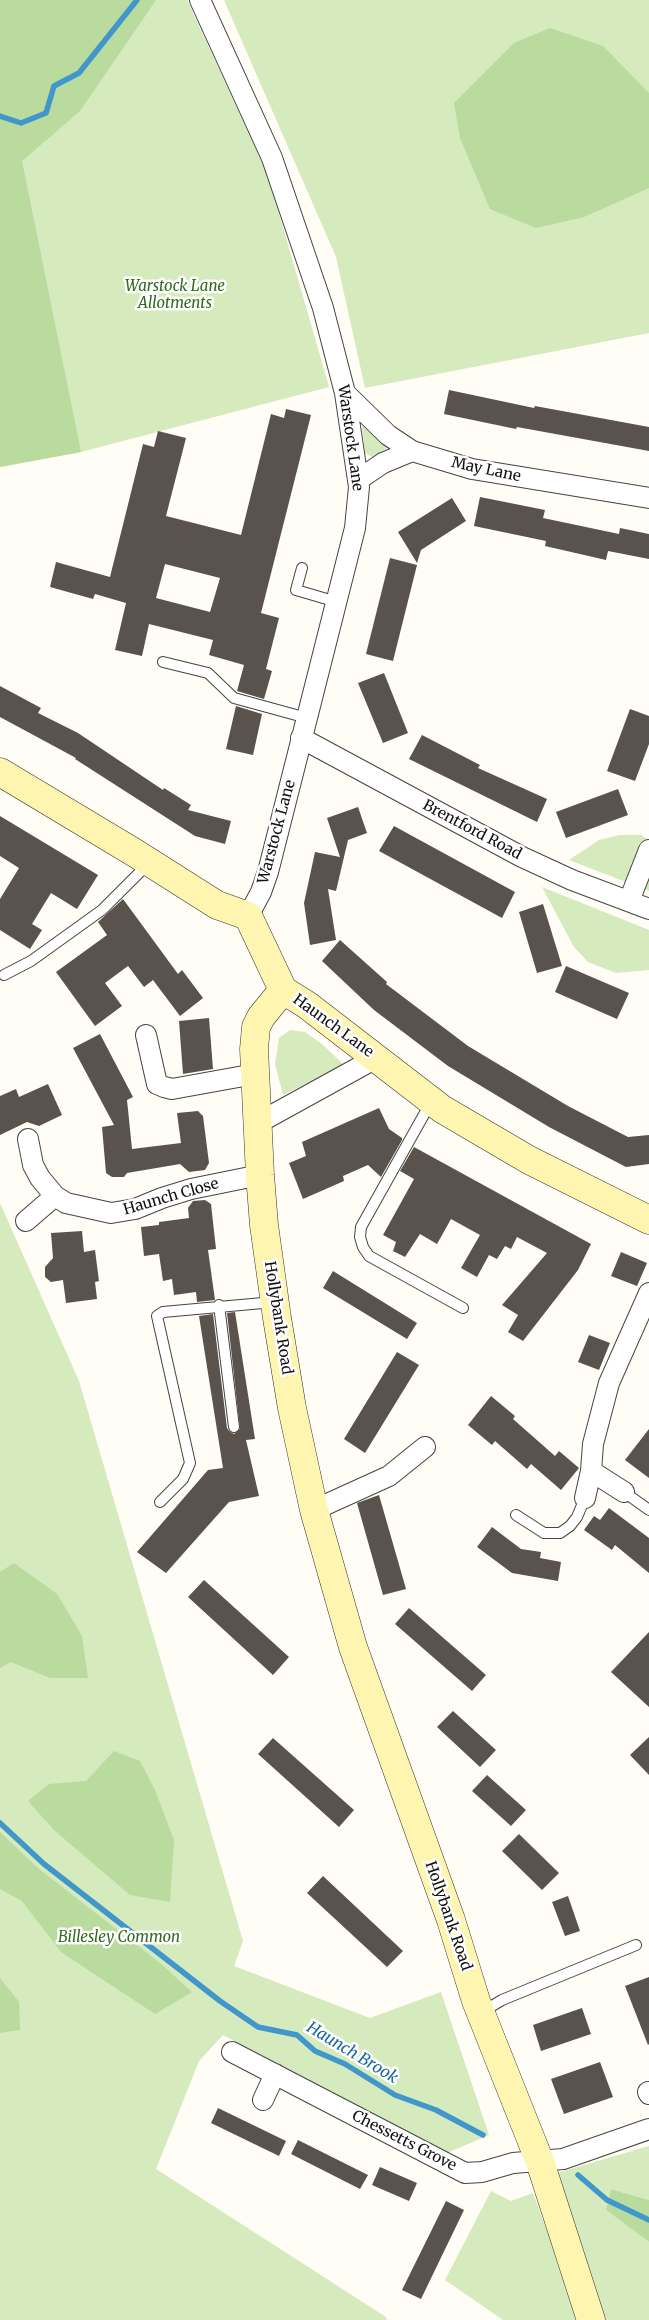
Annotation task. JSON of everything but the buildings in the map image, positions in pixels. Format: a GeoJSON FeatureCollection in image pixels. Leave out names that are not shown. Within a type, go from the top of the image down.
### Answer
{"type":"FeatureCollection","features":[{"type":"Feature","properties":{"kind":"street","name":"Warstock Lane"},"geometry":{"type":"LineString","coordinates":[[200,0],[272,158],[324,308],[345,393],[360,487],[355,528],[268,872],[261,892],[248,916]]}},
{"type":"Feature","properties":{"kind":"street","name":"May Lane"},"geometry":{"type":"LineString","coordinates":[[345,393],[388,435],[412,451],[472,470],[649,498]]}},
{"type":"Feature","properties":{"kind":"street"},"geometry":{"type":"LineString","coordinates":[[358,480],[383,463],[412,451]]}},
{"type":"Feature","properties":{"kind":"street","name":"Brentford Road"},"geometry":{"type":"LineString","coordinates":[[301,738],[522,857],[572,880],[649,909]]}},
{"type":"Feature","properties":{"kind":"street"},"geometry":{"type":"LineString","coordinates":[[0,772],[149,862],[217,906],[248,916]]}},
{"type":"Feature","properties":{"kind":"street"},"geometry":{"type":"LineString","coordinates":[[629,901],[649,850]]}},
{"type":"Feature","properties":{"kind":"street","name":"Haunch Lane"},"geometry":{"type":"LineString","coordinates":[[248,916],[283,990],[308,1005],[432,1101],[529,1160],[649,1220]]}},
{"type":"Feature","properties":{"kind":"street","name":"Hollybank Road"},"geometry":{"type":"LineString","coordinates":[[283,990],[261,1017],[256,1027],[254,1049],[260,1175],[264,1225],[292,1408],[314,1510],[353,1647],[451,1920],[481,2013],[540,2162],[591,2320]]}},
{"type":"Feature","properties":{"kind":"street"},"geometry":{"type":"LineString","coordinates":[[146,1035],[157,1084],[164,1088],[172,1089],[255,1074]]}},
{"type":"Feature","properties":{"kind":"street"},"geometry":{"type":"LineString","coordinates":[[258,1123],[376,1058]]}},
{"type":"Feature","properties":{"kind":"street"},"geometry":{"type":"LineString","coordinates":[[26,1221],[54,1196],[40,1178],[33,1164],[28,1139]]}},
{"type":"Feature","properties":{"kind":"street","name":"Haunch Close"},"geometry":{"type":"LineString","coordinates":[[54,1196],[66,1203],[111,1213],[135,1209],[190,1189],[260,1175]]}},
{"type":"Feature","properties":{"kind":"street"},"geometry":{"type":"LineString","coordinates":[[585,1498],[591,1471],[593,1444],[609,1383],[649,1293]]}},
{"type":"Feature","properties":{"kind":"street"},"geometry":{"type":"LineString","coordinates":[[314,1510],[389,1476],[425,1447]]}},
{"type":"Feature","properties":{"kind":"street"},"geometry":{"type":"LineString","coordinates":[[591,1471],[624,1492]]}},
{"type":"Feature","properties":{"kind":"street","name":"Chessetts Grove"},"geometry":{"type":"LineString","coordinates":[[232,2052],[465,2173],[482,2172],[513,2163],[563,2159],[649,2129]]}},
{"type":"Feature","properties":{"kind":"street"},"geometry":{"type":"LineString","coordinates":[[263,2100],[275,2074]]}},
{"type":"Feature","properties":{"kind":"lane"},"geometry":{"type":"LineString","coordinates":[[302,568],[296,590],[337,602]]}},
{"type":"Feature","properties":{"kind":"lane"},"geometry":{"type":"LineString","coordinates":[[163,662],[208,674],[234,698],[306,718]]}},
{"type":"Feature","properties":{"kind":"lane"},"geometry":{"type":"LineString","coordinates":[[4,975],[31,960],[102,910],[149,862]]}},
{"type":"Feature","properties":{"kind":"lane"},"geometry":{"type":"LineString","coordinates":[[432,1101],[361,1227],[360,1237],[362,1247],[369,1256],[463,1308]]}},
{"type":"Feature","properties":{"kind":"lane"},"geometry":{"type":"LineString","coordinates":[[160,1502],[183,1479],[190,1463],[158,1316],[163,1312],[275,1302]]}},
{"type":"Feature","properties":{"kind":"lane"},"geometry":{"type":"LineString","coordinates":[[219,1306],[234,1427]]}},
{"type":"Feature","properties":{"kind":"lane"},"geometry":{"type":"LineString","coordinates":[[624,1492],[649,1510]]}},
{"type":"Feature","properties":{"kind":"lane"},"geometry":{"type":"LineString","coordinates":[[516,1515],[544,1533],[560,1533],[570,1526],[577,1517],[585,1498]]}},
{"type":"Feature","properties":{"kind":"lane"},"geometry":{"type":"LineString","coordinates":[[481,2013],[502,2000],[636,1946]]}},
{"type":"Feature","properties":{"kind":"green space","name":"Warstock Lane Allotments"},"geometry":{"type":"Polygon","coordinates":[[[0,0],[187,0],[268,175],[329,387],[81,452],[0,467],[0,0]]]}},
{"type":"Feature","properties":{"kind":"green space"},"geometry":{"type":"Polygon","coordinates":[[[0,0],[156,0],[80,111],[22,161],[81,452],[0,467],[0,0]]]}},
{"type":"Feature","properties":{"kind":"green space"},"geometry":{"type":"Polygon","coordinates":[[[224,0],[649,0],[649,333],[365,388],[336,257],[224,0]]]}},
{"type":"Feature","properties":{"kind":"green space"},"geometry":{"type":"Polygon","coordinates":[[[550,28],[603,46],[649,93],[649,188],[584,217],[536,228],[490,209],[460,138],[454,103],[514,43],[550,28]]]}},
{"type":"Feature","properties":{"kind":"green space"},"geometry":{"type":"Polygon","coordinates":[[[366,425],[388,443],[387,448],[372,457],[365,453],[362,427],[366,425]]]}},
{"type":"Feature","properties":{"kind":"green space"},"geometry":{"type":"Polygon","coordinates":[[[620,835],[641,835],[649,840],[649,891],[569,860],[599,840],[620,835]]]}},
{"type":"Feature","properties":{"kind":"green space"},"geometry":{"type":"Polygon","coordinates":[[[542,887],[649,930],[649,970],[616,973],[588,962],[574,947],[542,887]]]}},
{"type":"Feature","properties":{"kind":"green space"},"geometry":{"type":"Polygon","coordinates":[[[290,1030],[305,1032],[322,1044],[344,1065],[283,1095],[275,1064],[279,1038],[290,1030]]]}},
{"type":"Feature","properties":{"kind":"green space","name":"Billesley Common"},"geometry":{"type":"Polygon","coordinates":[[[0,1203],[79,1381],[243,1941],[234,1966],[370,2018],[441,1992],[489,2135],[447,2153],[223,2035],[199,2061],[156,2169],[386,2317],[387,2320],[0,2320],[0,1203]]]}},
{"type":"Feature","properties":{"kind":"green space"},"geometry":{"type":"Polygon","coordinates":[[[14,1563],[57,1594],[82,1636],[88,1678],[50,1678],[11,1662],[0,1668],[0,1572],[14,1563]]]}},
{"type":"Feature","properties":{"kind":"green space"},"geometry":{"type":"Polygon","coordinates":[[[114,1751],[140,1761],[155,1790],[174,1840],[170,1902],[130,1895],[54,1830],[28,1801],[49,1784],[86,1781],[114,1751]]]}},
{"type":"Feature","properties":{"kind":"green space"},"geometry":{"type":"Polygon","coordinates":[[[0,1832],[39,1869],[160,1963],[192,1992],[155,2014],[61,1952],[22,1901],[0,1889],[0,1832]]]}},
{"type":"Feature","properties":{"kind":"green space"},"geometry":{"type":"Polygon","coordinates":[[[0,1978],[19,2002],[20,2030],[0,2033],[0,1978]]]}},
{"type":"Feature","properties":{"kind":"green space"},"geometry":{"type":"Polygon","coordinates":[[[649,2146],[649,2200],[611,2189],[606,2210],[649,2242],[649,2320],[603,2320],[555,2186],[560,2172],[649,2146]]]}},
{"type":"Feature","properties":{"kind":"green space"},"geometry":{"type":"Polygon","coordinates":[[[611,2189],[649,2200],[649,2242],[606,2210],[611,2189]]]}},
{"type":"Feature","properties":{"kind":"green space"},"geometry":{"type":"Polygon","coordinates":[[[491,2191],[511,2201],[533,2193],[580,2320],[503,2320],[445,2280],[491,2191]]]}},
{"type":"Feature","properties":{"kind":"waterway"},"geometry":{"type":"LineString","coordinates":[[0,116],[21,123],[46,113],[54,86],[79,73],[137,0]]}},
{"type":"Feature","properties":{"kind":"waterway","name":"Haunch Brook"},"geometry":{"type":"LineString","coordinates":[[0,1823],[44,1864],[220,2001],[258,2027],[297,2035],[315,2051],[345,2064],[395,2095],[436,2110],[483,2135]]}},
{"type":"Feature","properties":{"kind":"waterway","name":"Haunch Brook"},"geometry":{"type":"LineString","coordinates":[[578,2175],[607,2200],[649,2220]]}}]}
